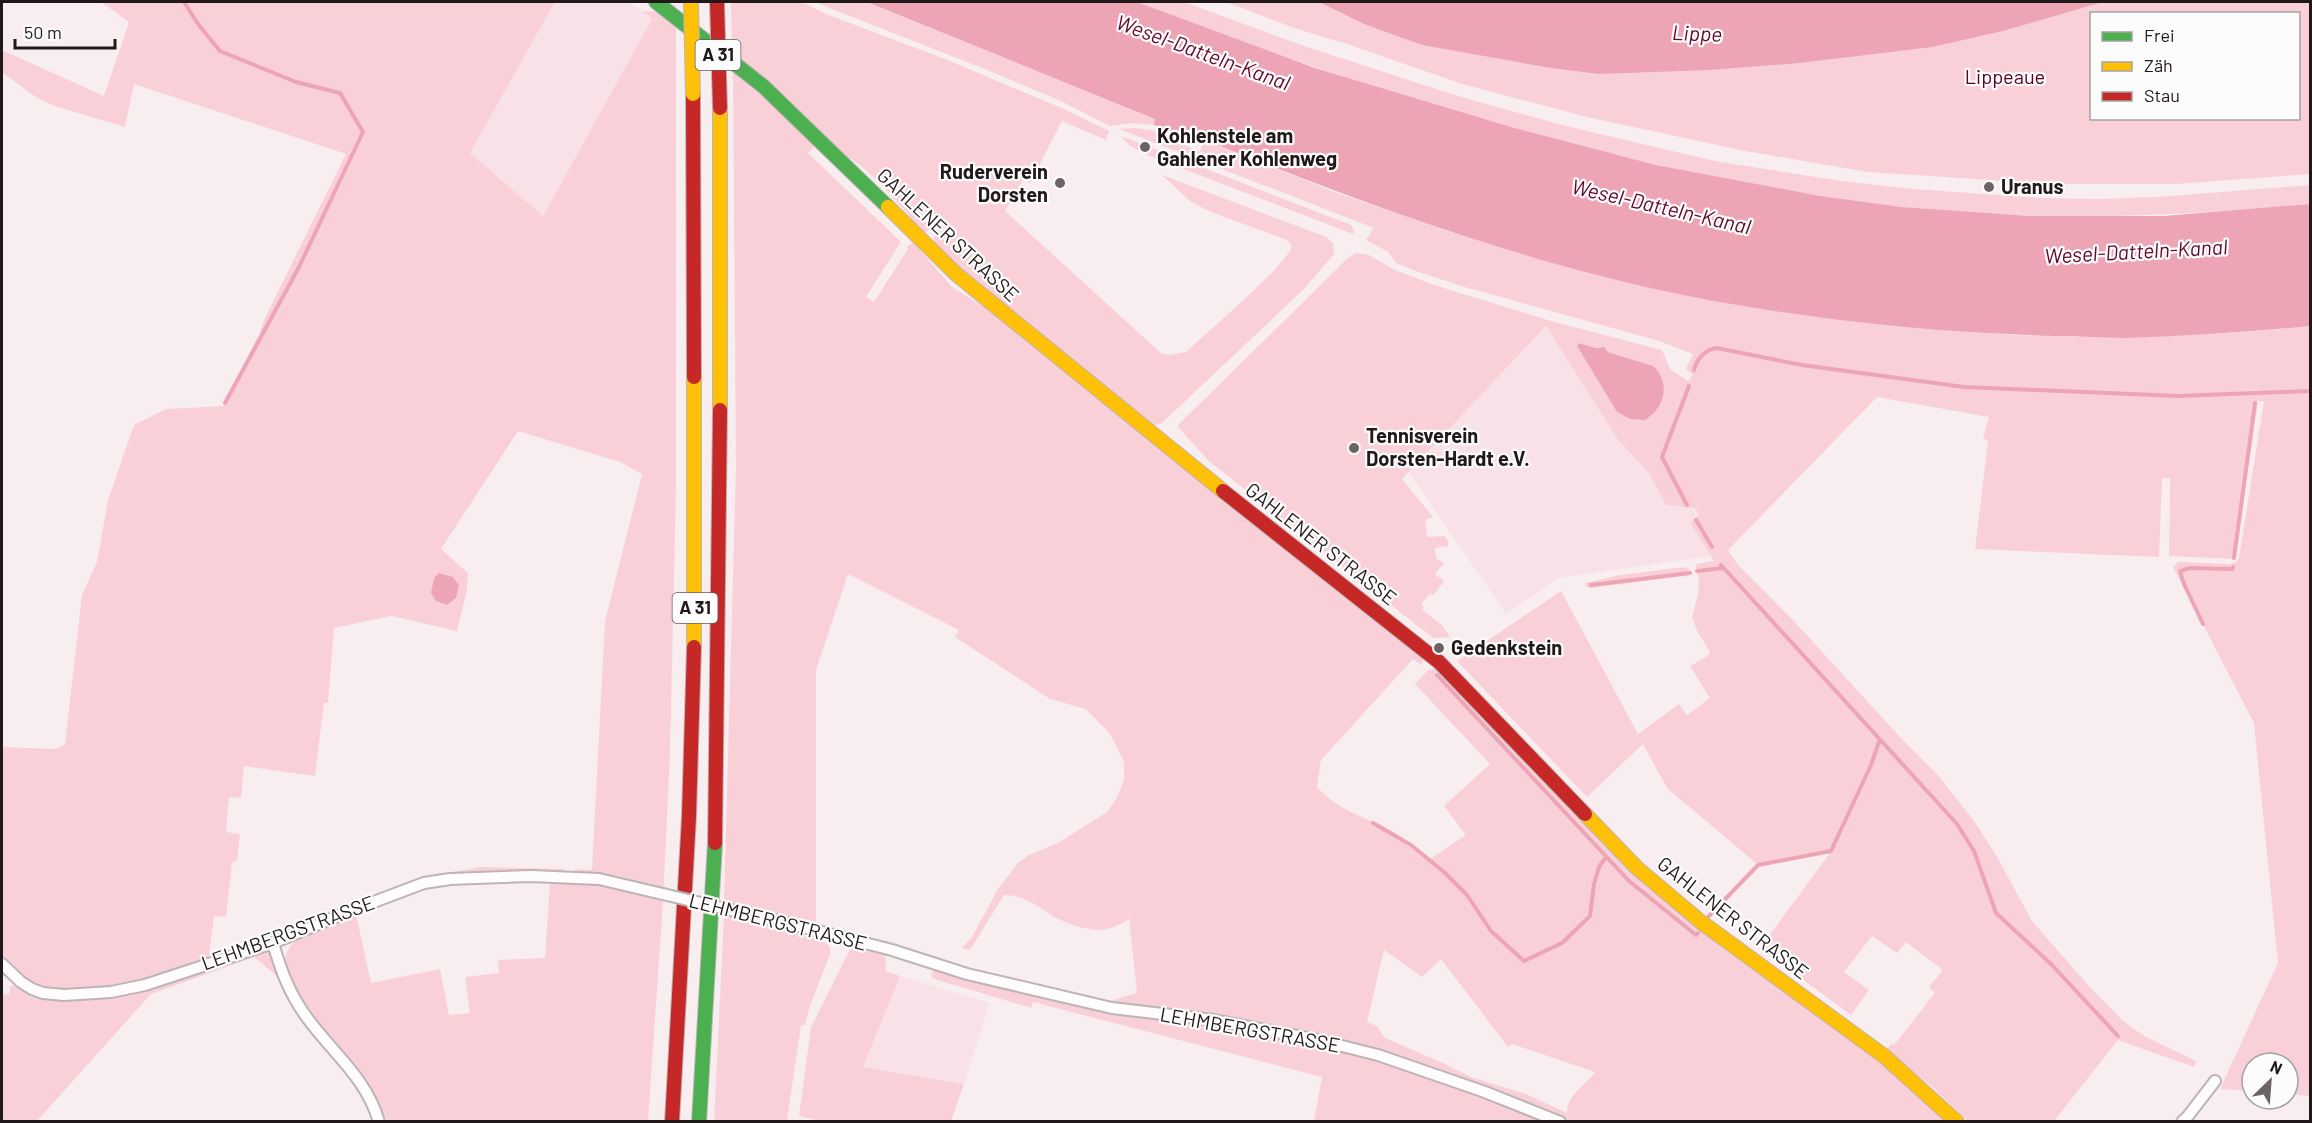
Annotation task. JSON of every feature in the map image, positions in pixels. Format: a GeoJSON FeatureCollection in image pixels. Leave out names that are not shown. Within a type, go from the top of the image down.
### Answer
{"type":"FeatureCollection","features":[{"type":"Feature","properties":{"kind":"main road","name":"GAHLENER STRASSE"},"geometry":{"type":"LineString","coordinates":[[656,2],[763,86],[971,287],[1157,439],[1439,662],[1637,868],[1701,922],[1884,1056],[1957,1122]]}},
{"type":"Feature","properties":{"kind":"main road","name":"A 31"},"geometry":{"type":"LineString","coordinates":[[672,1122],[689,816],[695,618],[691,2]]}},
{"type":"Feature","properties":{"kind":"main road","name":"A 31"},"geometry":{"type":"LineString","coordinates":[[700,1118],[716,824],[720,438],[720,108],[717,2]]}},
{"type":"Feature","properties":{"kind":"street","name":"LEHMBERGSTRASSE"},"geometry":{"type":"LineString","coordinates":[[2,964],[21,982],[43,993],[64,995],[111,992],[145,985],[273,943],[355,909],[424,884],[450,879],[531,876],[599,879],[799,926],[892,950],[967,974],[1112,1008],[1213,1020],[1318,1040],[1378,1055],[1485,1092],[1560,1122]]}},
{"type":"Feature","properties":{"kind":"street"},"geometry":{"type":"LineString","coordinates":[[273,943],[288,987],[308,1019],[360,1081],[372,1101],[379,1122]]}},
{"type":"Feature","properties":{"kind":"street"},"geometry":{"type":"LineString","coordinates":[[2182,1122],[2215,1081]]}},
{"type":"Feature","properties":{"kind":"shaded area"},"geometry":{"type":"Polygon","coordinates":[[[555,2],[629,2],[652,19],[543,216],[470,153],[555,2]]]}},
{"type":"Feature","properties":{"kind":"shaded area"},"geometry":{"type":"Polygon","coordinates":[[[1546,326],[1618,440],[1649,473],[1666,504],[1695,508],[1699,515],[1690,523],[1711,556],[1559,578],[1506,614],[1409,472],[1546,326]]]}},
{"type":"Feature","properties":{"kind":"shaded area"},"geometry":{"type":"Polygon","coordinates":[[[900,976],[990,1003],[964,1084],[863,1067],[900,976]]]}},
{"type":"Feature","properties":{"kind":"green space"},"geometry":{"type":"Polygon","coordinates":[[[101,2],[555,2],[470,153],[543,216],[652,19],[642,11],[659,12],[676,25],[676,489],[670,753],[663,902],[648,1121],[387,1121],[361,1077],[298,998],[289,980],[285,964],[288,950],[301,936],[319,926],[356,914],[371,983],[440,969],[449,1015],[470,1013],[465,977],[499,973],[498,960],[545,958],[550,882],[599,885],[599,875],[578,873],[573,869],[592,870],[605,621],[642,474],[620,462],[518,431],[441,549],[468,573],[467,590],[457,631],[391,616],[334,628],[328,703],[324,703],[315,776],[244,766],[241,798],[229,797],[226,832],[240,834],[237,861],[232,862],[226,917],[214,916],[209,957],[136,984],[77,991],[33,985],[2,956],[2,747],[56,749],[65,744],[82,595],[97,562],[108,500],[134,425],[166,409],[223,406],[225,404],[346,154],[134,84],[125,127],[55,106],[37,98],[2,72],[2,50],[104,96],[129,22],[101,2]],[[453,577],[436,601],[447,605],[456,598],[459,585],[453,577]]]}},
{"type":"Feature","properties":{"kind":"green space"},"geometry":{"type":"Polygon","coordinates":[[[731,2],[802,2],[826,14],[950,61],[1064,109],[1109,131],[1106,140],[1062,121],[1030,183],[1023,180],[1005,211],[1161,353],[1169,355],[1186,352],[1276,268],[1292,246],[1287,240],[1211,212],[1191,202],[1162,175],[1326,237],[1333,243],[1334,254],[1305,288],[1162,423],[1152,426],[1031,329],[933,244],[935,233],[931,229],[924,233],[874,177],[842,155],[732,52],[731,2]]]}},
{"type":"Feature","properties":{"kind":"green space"},"geometry":{"type":"Polygon","coordinates":[[[814,2],[867,2],[1156,119],[1154,125],[1133,123],[1110,126],[1061,101],[985,69],[814,2]]]}},
{"type":"Feature","properties":{"kind":"green space"},"geometry":{"type":"Polygon","coordinates":[[[1137,2],[1184,2],[1307,47],[1458,96],[1562,125],[1715,161],[1841,181],[1913,189],[2040,198],[2158,197],[2310,185],[2310,204],[2157,215],[2054,216],[1951,212],[1826,197],[1678,170],[1533,134],[1295,60],[1137,2]]]}},
{"type":"Feature","properties":{"kind":"green space","name":"Lippeaue"},"geometry":{"type":"Polygon","coordinates":[[[1226,2],[2310,2],[2310,174],[2176,184],[2053,184],[1868,172],[1740,150],[1587,117],[1462,84],[1294,28],[1226,2]]]}},
{"type":"Feature","properties":{"kind":"green space"},"geometry":{"type":"Polygon","coordinates":[[[733,69],[783,113],[815,146],[808,153],[901,242],[866,297],[874,302],[908,249],[907,247],[913,242],[952,287],[991,311],[1423,657],[1422,665],[1413,659],[1321,760],[1317,787],[1323,793],[1344,808],[1397,834],[1430,859],[1466,835],[1444,806],[1490,764],[1415,684],[1427,671],[1435,668],[1644,883],[1679,913],[1887,1066],[1947,1121],[1571,1121],[1492,1090],[1351,1042],[1144,1006],[1107,1003],[1137,993],[1129,919],[1109,929],[1089,929],[1060,920],[1022,898],[1004,895],[970,950],[962,948],[972,937],[998,889],[1018,863],[1029,855],[1058,843],[1107,812],[1117,798],[1124,779],[1124,762],[1110,734],[1086,709],[1050,699],[955,637],[959,630],[848,574],[816,670],[816,926],[889,942],[885,943],[724,904],[736,466],[733,69]],[[1384,950],[1367,1022],[1377,1026],[1385,1038],[1471,1077],[1526,1094],[1567,1113],[1573,1096],[1595,1072],[1512,1044],[1508,1047],[1441,959],[1422,977],[1384,950]]]}},
{"type":"Feature","properties":{"kind":"green space"},"geometry":{"type":"Polygon","coordinates":[[[1119,129],[1151,130],[1200,152],[1204,140],[1337,193],[1454,233],[1586,271],[1737,305],[1859,322],[2010,335],[2127,338],[2310,326],[2310,1096],[2300,1095],[2300,1051],[2240,1051],[2240,1090],[2220,1089],[2278,963],[2254,723],[2173,567],[2178,562],[2231,564],[2239,558],[2264,401],[2258,401],[2235,559],[2169,556],[2170,478],[2162,478],[2159,557],[1975,549],[1988,441],[1983,438],[1989,417],[1877,397],[1728,550],[1738,565],[1793,620],[1937,774],[1974,821],[1996,855],[2032,921],[2088,985],[2123,1021],[2144,1036],[2196,1061],[2194,1067],[2118,1040],[2054,1121],[1968,1121],[1930,1085],[1886,1051],[1891,1044],[1894,1045],[1935,993],[1929,987],[1943,970],[1906,942],[1897,953],[1872,936],[1844,972],[1869,990],[1851,1015],[1760,948],[1830,853],[1757,864],[1667,788],[1643,744],[1587,797],[1457,661],[1561,591],[1638,734],[1679,704],[1687,715],[1710,698],[1690,666],[1708,656],[1710,652],[1697,631],[1692,617],[1698,594],[1699,580],[1696,566],[1714,561],[1690,523],[1699,515],[1695,508],[1666,505],[1649,473],[1618,440],[1546,326],[1402,479],[1433,517],[1425,520],[1427,537],[1444,536],[1448,541],[1448,546],[1435,548],[1436,558],[1444,563],[1435,574],[1444,581],[1433,596],[1430,594],[1421,604],[1424,607],[1422,610],[1442,625],[1450,637],[1433,638],[1209,461],[1177,426],[1348,258],[1356,253],[1369,255],[1395,270],[1434,285],[1551,321],[1662,350],[1670,369],[1688,381],[1693,375],[1686,369],[1693,354],[1659,341],[1461,286],[1396,263],[1388,252],[1366,240],[1374,228],[1119,129]],[[1578,343],[1577,346],[1617,412],[1638,420],[1653,366],[1608,352],[1601,347],[1596,348],[1578,343]]]}},
{"type":"Feature","properties":{"kind":"green space"},"geometry":{"type":"Polygon","coordinates":[[[1121,136],[1351,225],[1353,234],[1152,157],[1130,146],[1121,136]]]}},
{"type":"Feature","properties":{"kind":"green space"},"geometry":{"type":"Polygon","coordinates":[[[1684,567],[1689,569],[1690,575],[1591,588],[1585,583],[1620,575],[1684,567]]]}},
{"type":"Feature","properties":{"kind":"green space"},"geometry":{"type":"Polygon","coordinates":[[[480,867],[565,869],[558,873],[422,878],[480,867]]]}},
{"type":"Feature","properties":{"kind":"green space"},"geometry":{"type":"Polygon","coordinates":[[[724,914],[800,931],[799,934],[820,940],[830,947],[830,954],[805,1025],[801,1025],[787,1121],[714,1122],[724,914]]]}},
{"type":"Feature","properties":{"kind":"green space"},"geometry":{"type":"Polygon","coordinates":[[[851,947],[885,955],[886,971],[900,976],[863,1067],[964,1084],[951,1121],[826,1122],[799,1116],[811,1027],[851,947]]]}},
{"type":"Feature","properties":{"kind":"green space"},"geometry":{"type":"Polygon","coordinates":[[[271,950],[281,980],[254,957],[151,994],[37,1121],[2,1122],[2,993],[9,995],[11,985],[74,999],[271,950]]]}},
{"type":"Feature","properties":{"kind":"green space"},"geometry":{"type":"Polygon","coordinates":[[[934,969],[1232,1026],[1263,1036],[1279,1036],[1380,1060],[1553,1121],[1314,1121],[1322,1077],[1033,1002],[1031,1008],[934,979],[931,976],[934,969]]]}},
{"type":"Feature","properties":{"kind":"water","name":"Wesel-Datteln-Kanal"},"geometry":{"type":"Polygon","coordinates":[[[867,2],[1137,2],[1315,68],[1511,127],[1656,165],[1820,196],[1901,207],[2030,216],[2164,216],[2310,204],[2310,326],[2220,334],[2129,338],[2014,335],[1855,322],[1737,305],[1668,292],[1600,276],[1466,237],[1335,191],[1205,140],[1203,144],[1154,125],[1155,119],[867,2]]]}},
{"type":"Feature","properties":{"kind":"water","name":"Lippe"},"geometry":{"type":"Polygon","coordinates":[[[1319,2],[2103,2],[2003,31],[1932,47],[1799,63],[1709,70],[1599,74],[1551,68],[1422,45],[1364,24],[1319,2]]]}},
{"type":"Feature","properties":{"kind":"water"},"geometry":{"type":"Polygon","coordinates":[[[1578,343],[1596,348],[1604,347],[1608,352],[1653,366],[1659,372],[1664,387],[1661,402],[1652,415],[1645,420],[1630,419],[1617,412],[1577,346],[1578,343]]]}},
{"type":"Feature","properties":{"kind":"water"},"geometry":{"type":"Polygon","coordinates":[[[439,573],[453,577],[459,585],[456,598],[447,605],[436,601],[431,593],[434,578],[439,573]]]}},
{"type":"Feature","properties":{"kind":"waterway"},"geometry":{"type":"LineString","coordinates":[[184,2],[220,51],[296,82],[340,93],[363,132],[299,267],[225,403]]}},
{"type":"Feature","properties":{"kind":"waterway"},"geometry":{"type":"LineString","coordinates":[[1694,370],[1702,355],[1717,348],[1802,365],[1964,387],[2178,396],[2310,391]]}},
{"type":"Feature","properties":{"kind":"waterway"},"geometry":{"type":"LineString","coordinates":[[1687,505],[1662,457],[1689,386]]}},
{"type":"Feature","properties":{"kind":"waterway"},"geometry":{"type":"LineString","coordinates":[[2234,558],[2255,403]]}},
{"type":"Feature","properties":{"kind":"waterway"},"geometry":{"type":"LineString","coordinates":[[1696,520],[1712,547]]}},
{"type":"Feature","properties":{"kind":"waterway"},"geometry":{"type":"LineString","coordinates":[[1721,565],[1957,824],[1974,851],[1996,913],[2051,964],[2118,1036]]}},
{"type":"Feature","properties":{"kind":"waterway"},"geometry":{"type":"LineString","coordinates":[[2203,624],[2180,571],[2190,568],[2232,569],[2233,567]]}},
{"type":"Feature","properties":{"kind":"waterway"},"geometry":{"type":"LineString","coordinates":[[1697,571],[1723,568]]}},
{"type":"Feature","properties":{"kind":"waterway"},"geometry":{"type":"LineString","coordinates":[[1591,585],[1690,573]]}},
{"type":"Feature","properties":{"kind":"waterway"},"geometry":{"type":"LineString","coordinates":[[1437,675],[1629,881],[1696,935],[1698,933]]}},
{"type":"Feature","properties":{"kind":"waterway"},"geometry":{"type":"LineString","coordinates":[[1709,916],[1758,865],[1831,851],[1871,765],[1880,739]]}},
{"type":"Feature","properties":{"kind":"waterway"},"geometry":{"type":"LineString","coordinates":[[1373,823],[1411,845],[1444,872],[1467,895],[1491,931],[1524,961],[1562,943],[1590,916],[1594,884],[1599,867],[1606,857]]}},
{"type":"Feature","properties":{"kind":"traffic: fast"},"geometry":{"type":"LineString","coordinates":[[656,2],[763,86],[888,207]]}},
{"type":"Feature","properties":{"kind":"traffic: fast"},"geometry":{"type":"LineString","coordinates":[[699,1122],[715,843]]}},
{"type":"Feature","properties":{"kind":"traffic: slow"},"geometry":{"type":"LineString","coordinates":[[691,2],[693,94]]}},
{"type":"Feature","properties":{"kind":"traffic: slow"},"geometry":{"type":"LineString","coordinates":[[720,108],[720,410]]}},
{"type":"Feature","properties":{"kind":"traffic: slow"},"geometry":{"type":"LineString","coordinates":[[888,207],[956,274],[1223,491]]}},
{"type":"Feature","properties":{"kind":"traffic: slow"},"geometry":{"type":"LineString","coordinates":[[694,377],[694,647]]}},
{"type":"Feature","properties":{"kind":"traffic: slow"},"geometry":{"type":"LineString","coordinates":[[1585,814],[1637,868],[1701,922],[1884,1056],[1957,1122]]}},
{"type":"Feature","properties":{"kind":"traffic: jam"},"geometry":{"type":"LineString","coordinates":[[717,2],[720,108]]}},
{"type":"Feature","properties":{"kind":"traffic: jam"},"geometry":{"type":"LineString","coordinates":[[693,94],[694,377]]}},
{"type":"Feature","properties":{"kind":"traffic: jam"},"geometry":{"type":"LineString","coordinates":[[715,843],[720,410]]}},
{"type":"Feature","properties":{"kind":"traffic: jam"},"geometry":{"type":"LineString","coordinates":[[1223,491],[1439,662],[1585,814]]}},
{"type":"Feature","properties":{"kind":"traffic: jam"},"geometry":{"type":"LineString","coordinates":[[672,1122],[689,816],[694,647]]}},
{"type":"Feature","properties":{"kind":"place","name":"Kohlenstele am Gahlener Kohlenweg"},"geometry":{"type":"Point","coordinates":[1145,147]}},
{"type":"Feature","properties":{"kind":"place","name":"Ruderverein Dorsten"},"geometry":{"type":"Point","coordinates":[1060,183]}},
{"type":"Feature","properties":{"kind":"place","name":"Uranus"},"geometry":{"type":"Point","coordinates":[1989,187]}},
{"type":"Feature","properties":{"kind":"place","name":"Tennisverein Dorsten-Hardt e.V."},"geometry":{"type":"Point","coordinates":[1354,448]}},
{"type":"Feature","properties":{"kind":"place","name":"Gedenkstein"},"geometry":{"type":"Point","coordinates":[1439,648]}}]}
